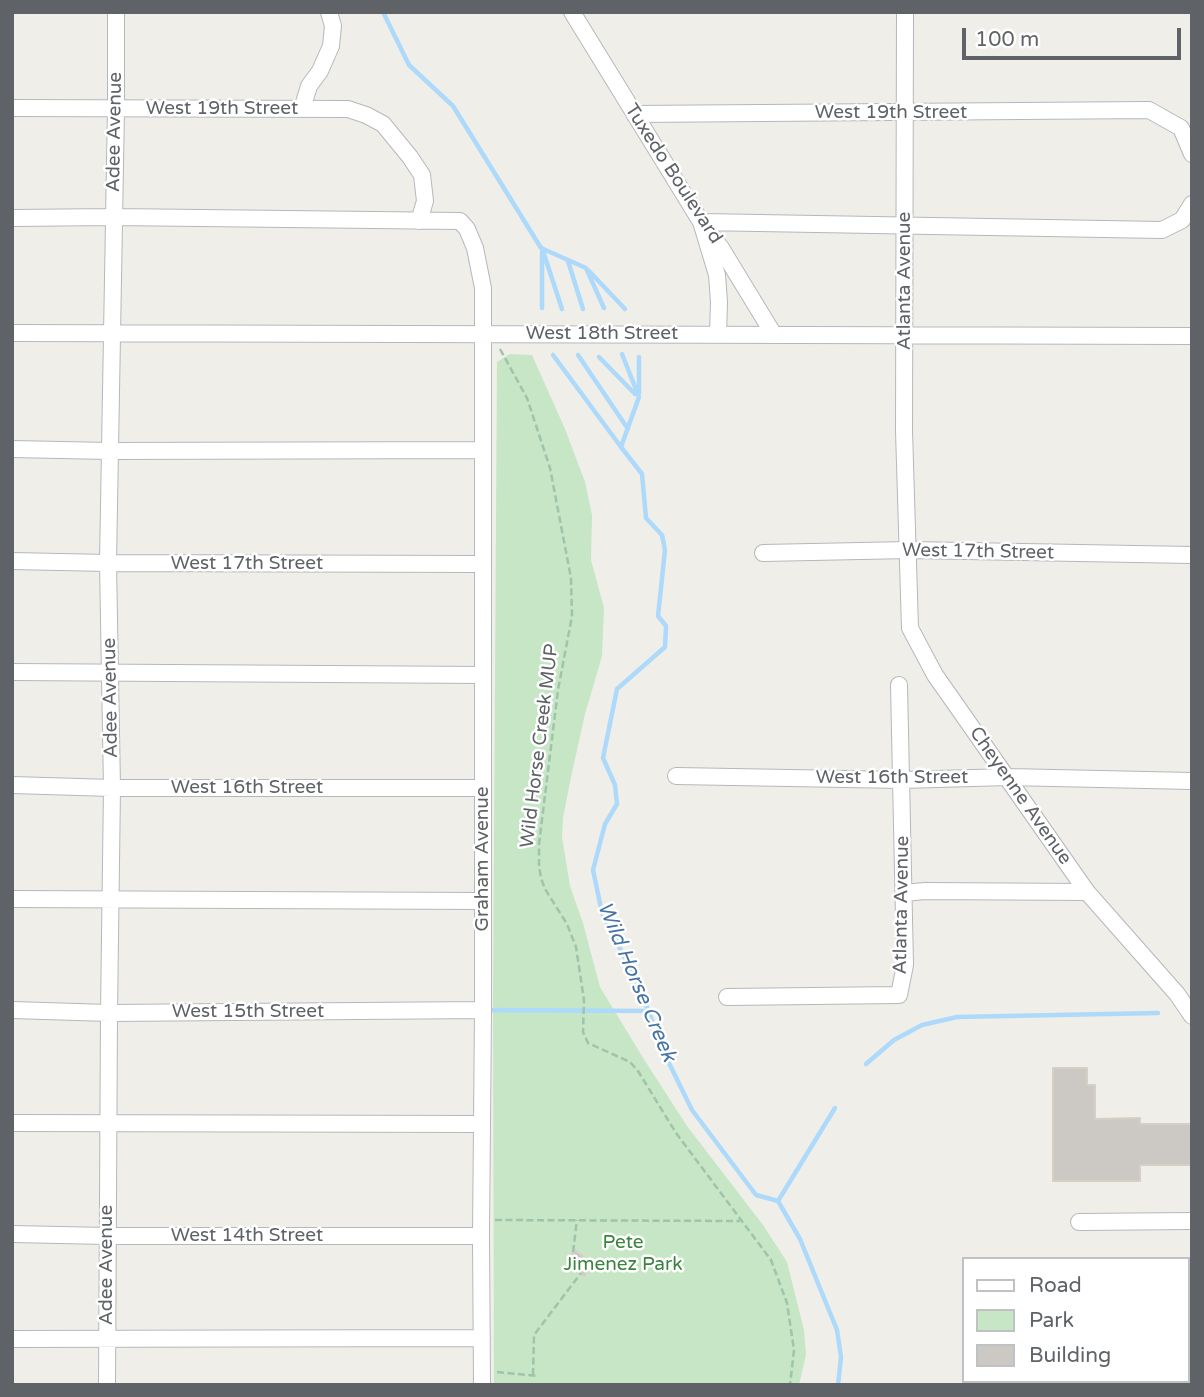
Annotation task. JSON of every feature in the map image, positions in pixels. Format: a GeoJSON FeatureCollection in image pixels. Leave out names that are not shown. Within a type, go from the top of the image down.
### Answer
{"type":"FeatureCollection","features":[{"type":"Feature","properties":{"kind":"street","name":"Adee Avenue"},"geometry":{"type":"LineString","coordinates":[[107,1385],[108,1013],[112,788],[108,563],[116,12]]}},
{"type":"Feature","properties":{"kind":"street"},"geometry":{"type":"LineString","coordinates":[[302,109],[309,86],[320,71],[331,46],[333,26],[329,12]]}},
{"type":"Feature","properties":{"kind":"street","name":"Tuxedo Boulevard"},"geometry":{"type":"LineString","coordinates":[[572,12],[774,335]]}},
{"type":"Feature","properties":{"kind":"street","name":"Atlanta Avenue"},"geometry":{"type":"LineString","coordinates":[[905,12],[904,431],[909,550]]}},
{"type":"Feature","properties":{"kind":"street","name":"West 19th Street"},"geometry":{"type":"LineString","coordinates":[[12,108],[348,109],[383,124],[422,175],[425,201],[419,220]]}},
{"type":"Feature","properties":{"kind":"street","name":"West 19th Street"},"geometry":{"type":"LineString","coordinates":[[634,114],[1149,110],[1181,128],[1192,155]]}},
{"type":"Feature","properties":{"kind":"street"},"geometry":{"type":"LineString","coordinates":[[718,335],[717,275],[701,222],[1162,230],[1182,220],[1192,204]]}},
{"type":"Feature","properties":{"kind":"street","name":"Graham Avenue"},"geometry":{"type":"LineString","coordinates":[[12,218],[460,221],[467,229],[475,248],[488,334],[483,450],[482,1378]]}},
{"type":"Feature","properties":{"kind":"street","name":"West 18th Street"},"geometry":{"type":"LineString","coordinates":[[12,332],[1192,335]]}},
{"type":"Feature","properties":{"kind":"street"},"geometry":{"type":"LineString","coordinates":[[12,449],[483,450]]}},
{"type":"Feature","properties":{"kind":"street","name":"West 17th Street"},"geometry":{"type":"LineString","coordinates":[[763,553],[909,550],[1192,555]]}},
{"type":"Feature","properties":{"kind":"street","name":"Cheyenne Avenue"},"geometry":{"type":"LineString","coordinates":[[909,550],[910,628],[935,675],[1087,892],[1177,994],[1192,1016]]}},
{"type":"Feature","properties":{"kind":"street","name":"West 17th Street"},"geometry":{"type":"LineString","coordinates":[[12,561],[483,564]]}},
{"type":"Feature","properties":{"kind":"street"},"geometry":{"type":"LineString","coordinates":[[12,672],[483,675]]}},
{"type":"Feature","properties":{"kind":"street","name":"Atlanta Avenue"},"geometry":{"type":"LineString","coordinates":[[727,997],[899,995],[905,965],[899,685]]}},
{"type":"Feature","properties":{"kind":"street","name":"West 16th Street"},"geometry":{"type":"LineString","coordinates":[[676,776],[902,780],[1008,777],[1192,781]]}},
{"type":"Feature","properties":{"kind":"street","name":"West 16th Street"},"geometry":{"type":"LineString","coordinates":[[12,785],[112,788],[483,788]]}},
{"type":"Feature","properties":{"kind":"street"},"geometry":{"type":"LineString","coordinates":[[904,893],[1087,892]]}},
{"type":"Feature","properties":{"kind":"street"},"geometry":{"type":"LineString","coordinates":[[12,899],[483,901]]}},
{"type":"Feature","properties":{"kind":"street","name":"West 15th Street"},"geometry":{"type":"LineString","coordinates":[[12,1010],[108,1013],[483,1010]]}},
{"type":"Feature","properties":{"kind":"street"},"geometry":{"type":"LineString","coordinates":[[12,1123],[482,1124]]}},
{"type":"Feature","properties":{"kind":"street"},"geometry":{"type":"LineString","coordinates":[[1079,1222],[1192,1221]]}},
{"type":"Feature","properties":{"kind":"street","name":"West 14th Street"},"geometry":{"type":"LineString","coordinates":[[12,1234],[481,1236]]}},
{"type":"Feature","properties":{"kind":"street"},"geometry":{"type":"LineString","coordinates":[[12,1339],[482,1338]]}},
{"type":"Feature","properties":{"kind":"path","name":"Wild Horse Creek MUP"},"geometry":{"type":"LineString","coordinates":[[488,334],[527,398],[550,468],[571,578],[572,616],[558,690],[539,844],[539,866],[545,889],[568,924],[576,947],[584,1000],[583,1032],[588,1043],[630,1062],[638,1071],[676,1133],[771,1260],[787,1303],[794,1350],[790,1385]]}},
{"type":"Feature","properties":{"kind":"path"},"geometry":{"type":"LineString","coordinates":[[481,1219],[742,1222]]}},
{"type":"Feature","properties":{"kind":"path"},"geometry":{"type":"LineString","coordinates":[[573,1252],[577,1220]]}},
{"type":"Feature","properties":{"kind":"path"},"geometry":{"type":"LineString","coordinates":[[533,1376],[534,1335],[581,1273]]}},
{"type":"Feature","properties":{"kind":"path"},"geometry":{"type":"LineString","coordinates":[[482,1378],[539,1376]]}},
{"type":"Feature","properties":{"kind":"green space","name":"Pete Jimenez Park"},"geometry":{"type":"Polygon","coordinates":[[[510,354],[532,355],[585,482],[592,515],[591,560],[604,608],[602,656],[585,714],[563,818],[562,837],[570,886],[600,987],[687,1126],[763,1225],[787,1262],[804,1330],[806,1355],[799,1385],[494,1385],[493,1002],[497,362],[510,354]]]}},
{"type":"Feature","properties":{"kind":"building"},"geometry":{"type":"Polygon","coordinates":[[[1053,1068],[1087,1068],[1087,1085],[1095,1085],[1095,1119],[1140,1118],[1140,1124],[1192,1124],[1192,1165],[1140,1165],[1140,1181],[1053,1181],[1053,1068]]]}},
{"type":"Feature","properties":{"kind":"building"},"geometry":{"type":"Polygon","coordinates":[[[575,1250],[593,1265],[584,1276],[566,1260],[575,1250]]]}},
{"type":"Feature","properties":{"kind":"waterway","name":"Wild Horse Creek"},"geometry":{"type":"LineString","coordinates":[[383,12],[409,65],[453,106],[541,248],[586,268],[604,308]]}},
{"type":"Feature","properties":{"kind":"waterway","name":"Wild Horse Creek"},"geometry":{"type":"LineString","coordinates":[[542,248],[562,309]]}},
{"type":"Feature","properties":{"kind":"waterway","name":"Wild Horse Creek"},"geometry":{"type":"LineString","coordinates":[[542,252],[542,308]]}},
{"type":"Feature","properties":{"kind":"waterway","name":"Wild Horse Creek"},"geometry":{"type":"LineString","coordinates":[[568,261],[583,309]]}},
{"type":"Feature","properties":{"kind":"waterway","name":"Wild Horse Creek"},"geometry":{"type":"LineString","coordinates":[[589,271],[625,309]]}},
{"type":"Feature","properties":{"kind":"waterway","name":"Wild Horse Creek"},"geometry":{"type":"LineString","coordinates":[[622,354],[639,397],[621,447],[642,474],[646,518],[662,535],[665,550],[658,616],[666,626],[665,647],[617,689],[603,758],[615,785],[617,804],[605,824],[593,870],[602,913],[638,984],[666,1057],[692,1110],[756,1195],[778,1201],[800,1239],[837,1330],[841,1357],[838,1385]]}},
{"type":"Feature","properties":{"kind":"waterway","name":"Wild Horse Creek"},"geometry":{"type":"LineString","coordinates":[[553,355],[621,447]]}},
{"type":"Feature","properties":{"kind":"waterway","name":"Wild Horse Creek"},"geometry":{"type":"LineString","coordinates":[[578,355],[628,429]]}},
{"type":"Feature","properties":{"kind":"waterway","name":"Wild Horse Creek"},"geometry":{"type":"LineString","coordinates":[[599,357],[635,394]]}},
{"type":"Feature","properties":{"kind":"waterway","name":"Wild Horse Creek"},"geometry":{"type":"LineString","coordinates":[[639,357],[639,393]]}},
{"type":"Feature","properties":{"kind":"waterway"},"geometry":{"type":"LineString","coordinates":[[487,1010],[648,1011]]}},
{"type":"Feature","properties":{"kind":"waterway"},"geometry":{"type":"LineString","coordinates":[[866,1064],[894,1040],[922,1025],[957,1017],[1158,1013]]}},
{"type":"Feature","properties":{"kind":"waterway"},"geometry":{"type":"LineString","coordinates":[[778,1201],[835,1108]]}}]}
